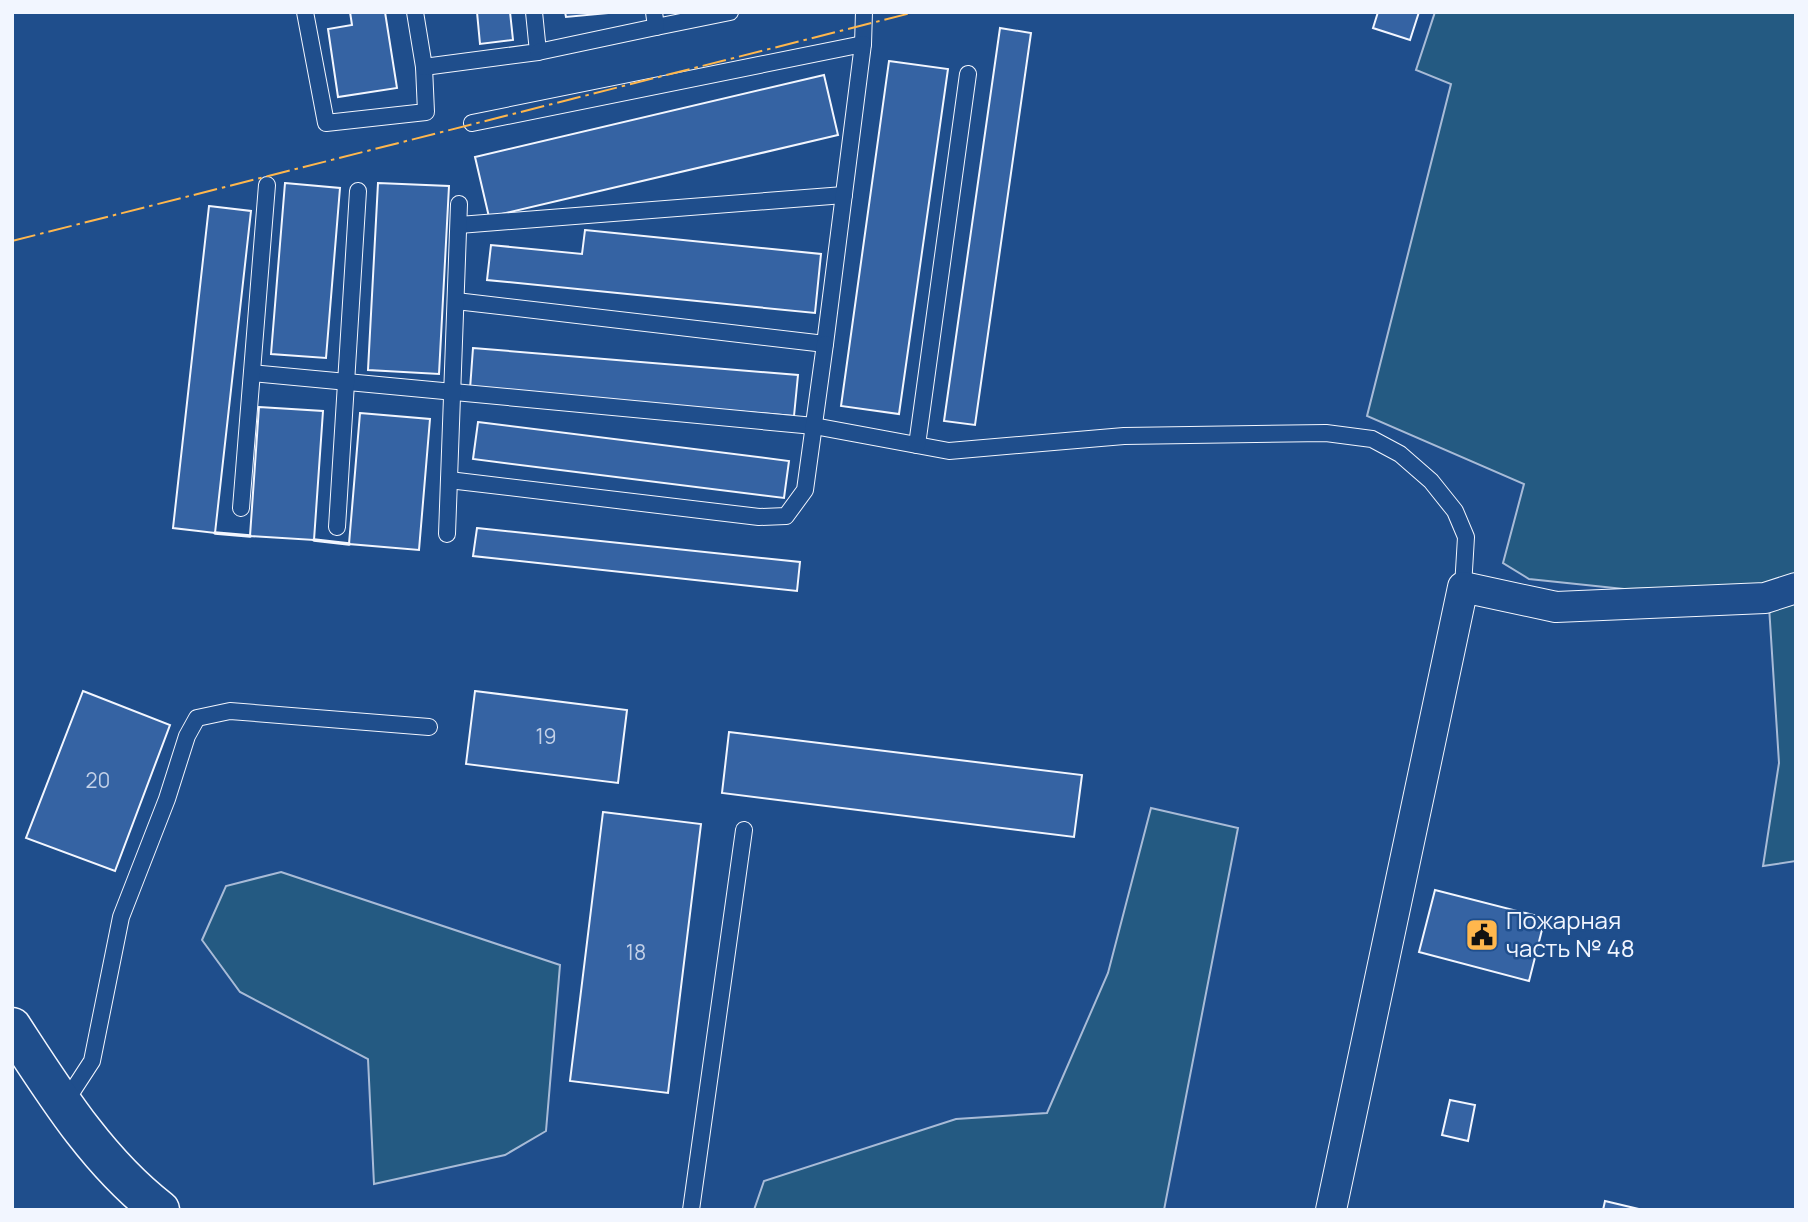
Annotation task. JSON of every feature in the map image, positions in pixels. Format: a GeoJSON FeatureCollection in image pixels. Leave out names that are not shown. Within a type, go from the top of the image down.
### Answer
{"type":"FeatureCollection","features":[{"type":"Feature","properties":{"kind":"street"},"geometry":{"type":"LineString","coordinates":[[1331,1210],[1463,587],[1556,607],[1765,598],[1796,589]]}},
{"type":"Feature","properties":{"kind":"street"},"geometry":{"type":"LineString","coordinates":[[12,1027],[64,1104],[119,1176],[160,1210]]}},
{"type":"Feature","properties":{"kind":"lane"},"geometry":{"type":"LineString","coordinates":[[305,12],[326,123],[426,112],[424,67],[415,12]]}},
{"type":"Feature","properties":{"kind":"lane"},"geometry":{"type":"LineString","coordinates":[[534,12],[538,52]]}},
{"type":"Feature","properties":{"kind":"lane"},"geometry":{"type":"LineString","coordinates":[[424,67],[538,52],[655,20],[730,12]]}},
{"type":"Feature","properties":{"kind":"lane"},"geometry":{"type":"LineString","coordinates":[[449,480],[759,517],[786,516],[805,490],[863,44],[864,12]]}},
{"type":"Feature","properties":{"kind":"lane"},"geometry":{"type":"LineString","coordinates":[[472,122],[863,44]]}},
{"type":"Feature","properties":{"kind":"lane"},"geometry":{"type":"LineString","coordinates":[[917,445],[968,74]]}},
{"type":"Feature","properties":{"kind":"lane"},"geometry":{"type":"LineString","coordinates":[[241,508],[267,184]]}},
{"type":"Feature","properties":{"kind":"lane"},"geometry":{"type":"LineString","coordinates":[[337,527],[358,191]]}},
{"type":"Feature","properties":{"kind":"lane"},"geometry":{"type":"LineString","coordinates":[[459,225],[844,195]]}},
{"type":"Feature","properties":{"kind":"lane"},"geometry":{"type":"LineString","coordinates":[[447,534],[459,204]]}},
{"type":"Feature","properties":{"kind":"lane"},"geometry":{"type":"LineString","coordinates":[[456,301],[825,344]]}},
{"type":"Feature","properties":{"kind":"lane"},"geometry":{"type":"LineString","coordinates":[[252,373],[814,426],[949,451],[1124,436],[1326,433],[1372,439],[1400,454],[1431,481],[1455,511],[1466,537],[1463,587]]}},
{"type":"Feature","properties":{"kind":"lane"},"geometry":{"type":"LineString","coordinates":[[64,1104],[92,1061],[121,918],[167,799],[187,736],[197,718],[230,711],[429,727]]}},
{"type":"Feature","properties":{"kind":"lane"},"geometry":{"type":"LineString","coordinates":[[691,1210],[744,830]]}},
{"type":"Feature","properties":{"kind":"shaded area"},"geometry":{"type":"Polygon","coordinates":[[[1435,12],[1796,12],[1796,579],[1772,586],[1624,589],[1529,579],[1503,563],[1524,484],[1367,416],[1451,84],[1416,70],[1435,12]]]}},
{"type":"Feature","properties":{"kind":"shaded area"},"geometry":{"type":"Polygon","coordinates":[[[1796,598],[1796,861],[1763,866],[1779,763],[1769,606],[1796,598]]]}},
{"type":"Feature","properties":{"kind":"shaded area"},"geometry":{"type":"Polygon","coordinates":[[[1151,808],[1238,828],[1164,1210],[754,1210],[764,1181],[956,1119],[1047,1113],[1108,973],[1151,808]]]}},
{"type":"Feature","properties":{"kind":"shaded area"},"geometry":{"type":"Polygon","coordinates":[[[281,872],[560,965],[546,1131],[505,1155],[374,1184],[368,1059],[240,992],[202,940],[226,886],[281,872]]]}},
{"type":"Feature","properties":{"kind":"building"},"geometry":{"type":"Polygon","coordinates":[[[350,12],[385,12],[397,88],[338,97],[328,29],[352,25],[350,12]]]}},
{"type":"Feature","properties":{"kind":"building"},"geometry":{"type":"Polygon","coordinates":[[[477,12],[510,12],[513,40],[480,44],[477,12]]]}},
{"type":"Feature","properties":{"kind":"building"},"geometry":{"type":"Polygon","coordinates":[[[565,12],[619,12],[566,17],[565,12]]]}},
{"type":"Feature","properties":{"kind":"building"},"geometry":{"type":"Polygon","coordinates":[[[1378,12],[1419,12],[1410,40],[1373,28],[1378,12]]]}},
{"type":"Feature","properties":{"kind":"building"},"geometry":{"type":"Polygon","coordinates":[[[1000,28],[1031,33],[975,425],[944,421],[1000,28]]]}},
{"type":"Feature","properties":{"kind":"building"},"geometry":{"type":"Polygon","coordinates":[[[889,61],[948,69],[899,414],[841,406],[889,61]]]}},
{"type":"Feature","properties":{"kind":"building"},"geometry":{"type":"Polygon","coordinates":[[[824,75],[838,135],[489,217],[475,157],[824,75]]]}},
{"type":"Feature","properties":{"kind":"building"},"geometry":{"type":"Polygon","coordinates":[[[285,183],[340,188],[326,358],[271,354],[285,183]]]}},
{"type":"Feature","properties":{"kind":"building"},"geometry":{"type":"Polygon","coordinates":[[[378,183],[449,186],[439,374],[368,370],[378,183]]]}},
{"type":"Feature","properties":{"kind":"building"},"geometry":{"type":"Polygon","coordinates":[[[209,206],[251,211],[215,533],[173,528],[209,206]]]}},
{"type":"Feature","properties":{"kind":"building"},"geometry":{"type":"Polygon","coordinates":[[[585,230],[821,254],[815,313],[487,280],[491,245],[582,254],[585,230]]]}},
{"type":"Feature","properties":{"kind":"building"},"geometry":{"type":"Polygon","coordinates":[[[473,348],[798,375],[794,416],[470,389],[473,348]]]}},
{"type":"Feature","properties":{"kind":"building"},"geometry":{"type":"Polygon","coordinates":[[[259,407],[323,411],[314,540],[250,536],[259,407]]]}},
{"type":"Feature","properties":{"kind":"building"},"geometry":{"type":"Polygon","coordinates":[[[360,413],[430,419],[419,550],[349,544],[360,413]]]}},
{"type":"Feature","properties":{"kind":"building"},"geometry":{"type":"Polygon","coordinates":[[[478,422],[789,461],[784,498],[473,459],[478,422]]]}},
{"type":"Feature","properties":{"kind":"building"},"geometry":{"type":"Polygon","coordinates":[[[477,528],[800,562],[797,591],[473,556],[477,528]]]}},
{"type":"Feature","properties":{"kind":"building"},"geometry":{"type":"Polygon","coordinates":[[[83,691],[170,725],[115,871],[26,838],[83,691]]]}},
{"type":"Feature","properties":{"kind":"building"},"geometry":{"type":"Polygon","coordinates":[[[475,691],[627,710],[618,783],[466,764],[475,691]]]}},
{"type":"Feature","properties":{"kind":"building"},"geometry":{"type":"Polygon","coordinates":[[[729,732],[1082,775],[1074,837],[722,793],[729,732]]]}},
{"type":"Feature","properties":{"kind":"building"},"geometry":{"type":"Polygon","coordinates":[[[603,812],[701,824],[668,1093],[570,1081],[603,812]]]}},
{"type":"Feature","properties":{"kind":"building","name":"Пожарная часть № 48"},"geometry":{"type":"Polygon","coordinates":[[[1435,890],[1545,918],[1529,981],[1419,952],[1435,890]]]}},
{"type":"Feature","properties":{"kind":"building"},"geometry":{"type":"Polygon","coordinates":[[[1450,1100],[1475,1105],[1468,1141],[1442,1135],[1450,1100]]]}},
{"type":"Feature","properties":{"kind":"building"},"geometry":{"type":"Polygon","coordinates":[[[1605,1201],[1643,1210],[1603,1210],[1605,1201]]]}},
{"type":"Feature","properties":{"kind":"wall"},"geometry":{"type":"LineString","coordinates":[[215,533],[250,536]]}},
{"type":"Feature","properties":{"kind":"wall"},"geometry":{"type":"LineString","coordinates":[[314,540],[349,544]]}},
{"type":"Feature","properties":{"kind":"power"},"geometry":{"type":"LineString","coordinates":[[12,241],[915,12]]}},
{"type":"Feature","properties":{"kind":"place","name":"Пожарная часть № 48"},"geometry":{"type":"Point","coordinates":[1482,935]}}]}
